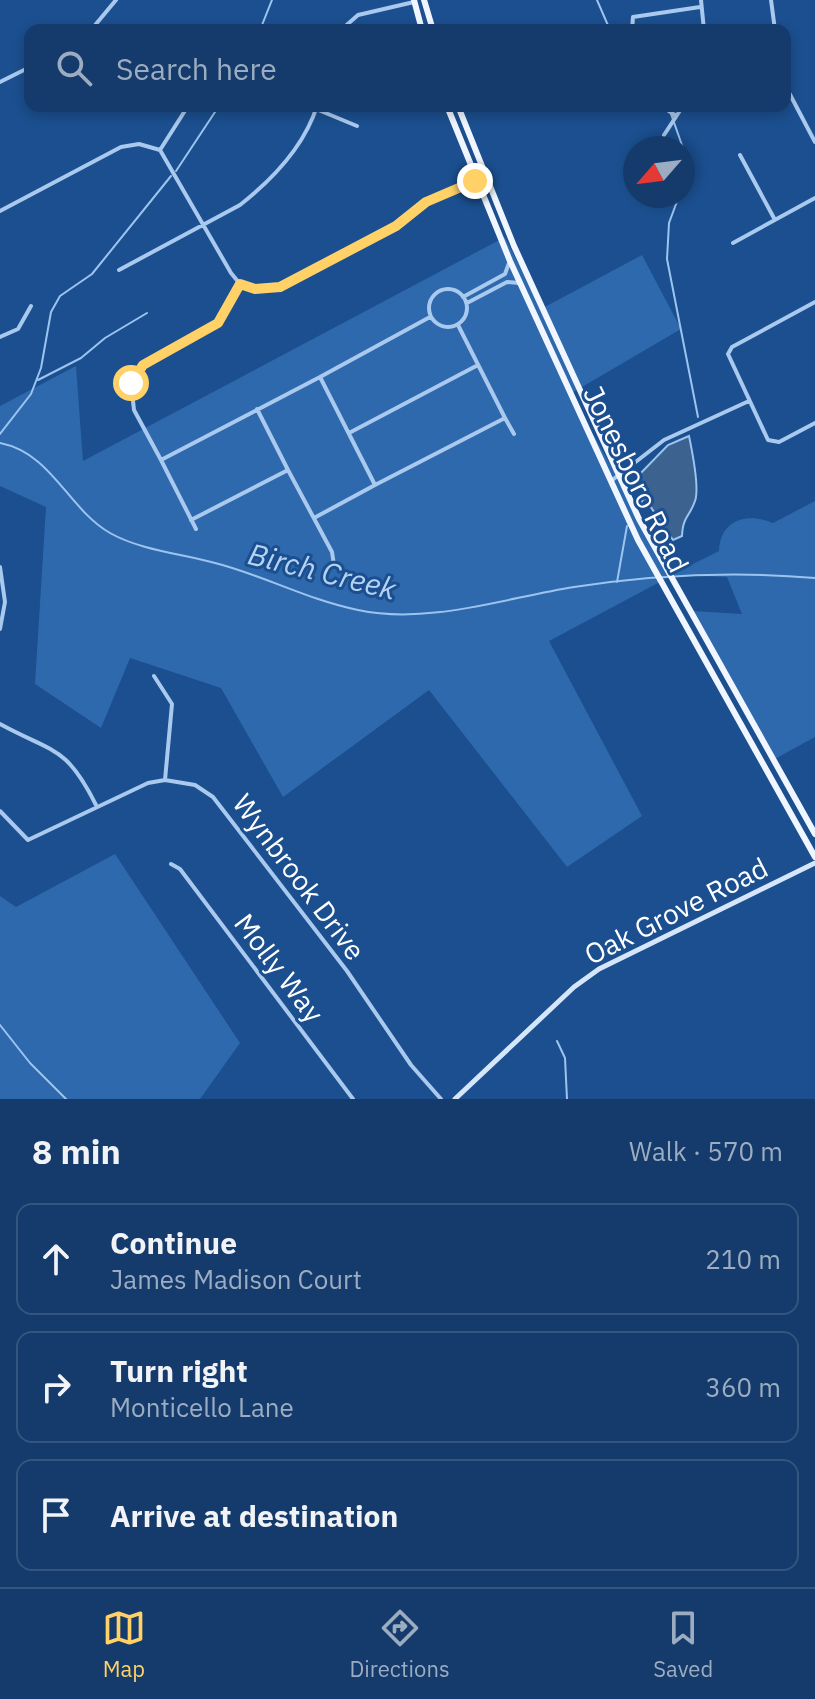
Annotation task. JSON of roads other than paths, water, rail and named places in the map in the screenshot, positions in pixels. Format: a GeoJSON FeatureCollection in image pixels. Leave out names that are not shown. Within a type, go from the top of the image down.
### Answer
{"type":"FeatureCollection","features":[{"type":"Feature","properties":{"kind":"main road"},"geometry":{"type":"LineString","coordinates":[[424,0],[431,24]]}},
{"type":"Feature","properties":{"kind":"main road"},"geometry":{"type":"LineString","coordinates":[[414,1],[420,24]]}},
{"type":"Feature","properties":{"kind":"main road","name":"Jonesboro Road"},"geometry":{"type":"LineString","coordinates":[[449,112],[510,261],[657,575],[815,857]]}},
{"type":"Feature","properties":{"kind":"main road","name":"Jonesboro Road"},"geometry":{"type":"LineString","coordinates":[[460,112],[484,177],[658,558],[815,834]]}},
{"type":"Feature","properties":{"kind":"street"},"geometry":{"type":"LineString","coordinates":[[96,24],[116,0]]}},
{"type":"Feature","properties":{"kind":"street"},"geometry":{"type":"LineString","coordinates":[[701,0],[703,24]]}},
{"type":"Feature","properties":{"kind":"street"},"geometry":{"type":"LineString","coordinates":[[771,0],[774,24]]}},
{"type":"Feature","properties":{"kind":"street"},"geometry":{"type":"LineString","coordinates":[[348,24],[358,15],[414,1]]}},
{"type":"Feature","properties":{"kind":"street"},"geometry":{"type":"LineString","coordinates":[[632,24],[633,17],[700,7]]}},
{"type":"Feature","properties":{"kind":"street"},"geometry":{"type":"LineString","coordinates":[[0,82],[24,70]]}},
{"type":"Feature","properties":{"kind":"street"},"geometry":{"type":"LineString","coordinates":[[791,96],[815,142]]}},
{"type":"Feature","properties":{"kind":"street"},"geometry":{"type":"LineString","coordinates":[[160,150],[184,112]]}},
{"type":"Feature","properties":{"kind":"street"},"geometry":{"type":"LineString","coordinates":[[119,270],[254,194],[302,143],[314,112]]}},
{"type":"Feature","properties":{"kind":"street"},"geometry":{"type":"LineString","coordinates":[[325,112],[357,126]]}},
{"type":"Feature","properties":{"kind":"street"},"geometry":{"type":"LineString","coordinates":[[670,112],[676,116]]}},
{"type":"Feature","properties":{"kind":"street"},"geometry":{"type":"LineString","coordinates":[[664,135],[679,112]]}},
{"type":"Feature","properties":{"kind":"street"},"geometry":{"type":"LineString","coordinates":[[0,211],[121,147],[139,144],[160,150],[240,284],[255,289],[280,287],[396,226],[426,202],[484,177]]}},
{"type":"Feature","properties":{"kind":"street"},"geometry":{"type":"LineString","coordinates":[[740,155],[775,220]]}},
{"type":"Feature","properties":{"kind":"street"},"geometry":{"type":"LineString","coordinates":[[733,243],[815,198]]}},
{"type":"Feature","properties":{"kind":"street"},"geometry":{"type":"LineString","coordinates":[[463,297],[505,274],[510,261]]}},
{"type":"Feature","properties":{"kind":"street"},"geometry":{"type":"LineString","coordinates":[[467,303],[507,282],[521,284]]}},
{"type":"Feature","properties":{"kind":"street"},"geometry":{"type":"LineString","coordinates":[[196,529],[134,410],[131,383],[143,365],[218,323],[240,284]]}},
{"type":"Feature","properties":{"kind":"street"},"geometry":{"type":"LineString","coordinates":[[447,289],[463,297],[467,303],[465,318],[458,325],[439,326],[430,317],[429,305],[435,294],[447,289]]}},
{"type":"Feature","properties":{"kind":"street"},"geometry":{"type":"LineString","coordinates":[[815,302],[729,350],[729,358],[771,442],[815,423]]}},
{"type":"Feature","properties":{"kind":"street"},"geometry":{"type":"LineString","coordinates":[[0,337],[18,329],[31,306]]}},
{"type":"Feature","properties":{"kind":"street"},"geometry":{"type":"LineString","coordinates":[[161,460],[430,317]]}},
{"type":"Feature","properties":{"kind":"street"},"geometry":{"type":"LineString","coordinates":[[458,325],[514,434]]}},
{"type":"Feature","properties":{"kind":"street"},"geometry":{"type":"LineString","coordinates":[[349,433],[478,365]]}},
{"type":"Feature","properties":{"kind":"street"},"geometry":{"type":"LineString","coordinates":[[320,377],[375,485]]}},
{"type":"Feature","properties":{"kind":"street"},"geometry":{"type":"LineString","coordinates":[[611,481],[664,440],[749,401]]}},
{"type":"Feature","properties":{"kind":"street"},"geometry":{"type":"LineString","coordinates":[[257,409],[332,552],[334,565]]}},
{"type":"Feature","properties":{"kind":"street"},"geometry":{"type":"LineString","coordinates":[[314,518],[505,418]]}},
{"type":"Feature","properties":{"kind":"street"},"geometry":{"type":"LineString","coordinates":[[191,520],[288,470]]}},
{"type":"Feature","properties":{"kind":"street"},"geometry":{"type":"LineString","coordinates":[[0,567],[5,602],[0,629]]}},
{"type":"Feature","properties":{"kind":"street"},"geometry":{"type":"LineString","coordinates":[[0,811],[28,840],[131,788],[165,780],[172,704],[154,676]]}},
{"type":"Feature","properties":{"kind":"street"},"geometry":{"type":"LineString","coordinates":[[0,724],[61,754],[75,767],[96,805]]}},
{"type":"Feature","properties":{"kind":"street","name":"Wynbrook Drive"},"geometry":{"type":"LineString","coordinates":[[165,780],[195,785],[213,797],[347,971],[411,1065],[441,1099]]}},
{"type":"Feature","properties":{"kind":"street","name":"Oak Grove Road"},"geometry":{"type":"LineString","coordinates":[[455,1099],[574,987],[599,969],[815,863]]}},
{"type":"Feature","properties":{"kind":"street","name":"Molly Way"},"geometry":{"type":"LineString","coordinates":[[171,864],[180,869],[353,1099]]}},
{"type":"Feature","properties":{"kind":"waterway"},"geometry":{"type":"LineString","coordinates":[[262,24],[272,0]]}},
{"type":"Feature","properties":{"kind":"waterway"},"geometry":{"type":"LineString","coordinates":[[597,0],[607,24]]}},
{"type":"Feature","properties":{"kind":"waterway"},"geometry":{"type":"LineString","coordinates":[[176,171],[215,112]]}},
{"type":"Feature","properties":{"kind":"waterway"},"geometry":{"type":"LineString","coordinates":[[671,114],[679,136]]}},
{"type":"Feature","properties":{"kind":"waterway"},"geometry":{"type":"LineString","coordinates":[[0,434],[31,394],[41,368],[51,312],[60,296],[92,274],[171,176]]}},
{"type":"Feature","properties":{"kind":"waterway"},"geometry":{"type":"LineString","coordinates":[[675,208],[669,223],[667,259],[698,417]]}},
{"type":"Feature","properties":{"kind":"waterway"},"geometry":{"type":"LineString","coordinates":[[38,380],[81,358],[105,338],[147,313]]}},
{"type":"Feature","properties":{"kind":"waterway","name":"Birch Creek"},"geometry":{"type":"LineString","coordinates":[[0,443],[33,458],[95,523],[122,539],[233,568],[358,610],[385,614],[439,612],[574,587],[664,577],[755,575],[815,578]]}},
{"type":"Feature","properties":{"kind":"waterway"},"geometry":{"type":"LineString","coordinates":[[636,510],[645,497]]}},
{"type":"Feature","properties":{"kind":"waterway"},"geometry":{"type":"LineString","coordinates":[[617,582],[627,526]]}},
{"type":"Feature","properties":{"kind":"waterway"},"geometry":{"type":"LineString","coordinates":[[0,1025],[30,1063],[66,1099]]}},
{"type":"Feature","properties":{"kind":"waterway"},"geometry":{"type":"LineString","coordinates":[[557,1041],[565,1058],[567,1099]]}}]}
